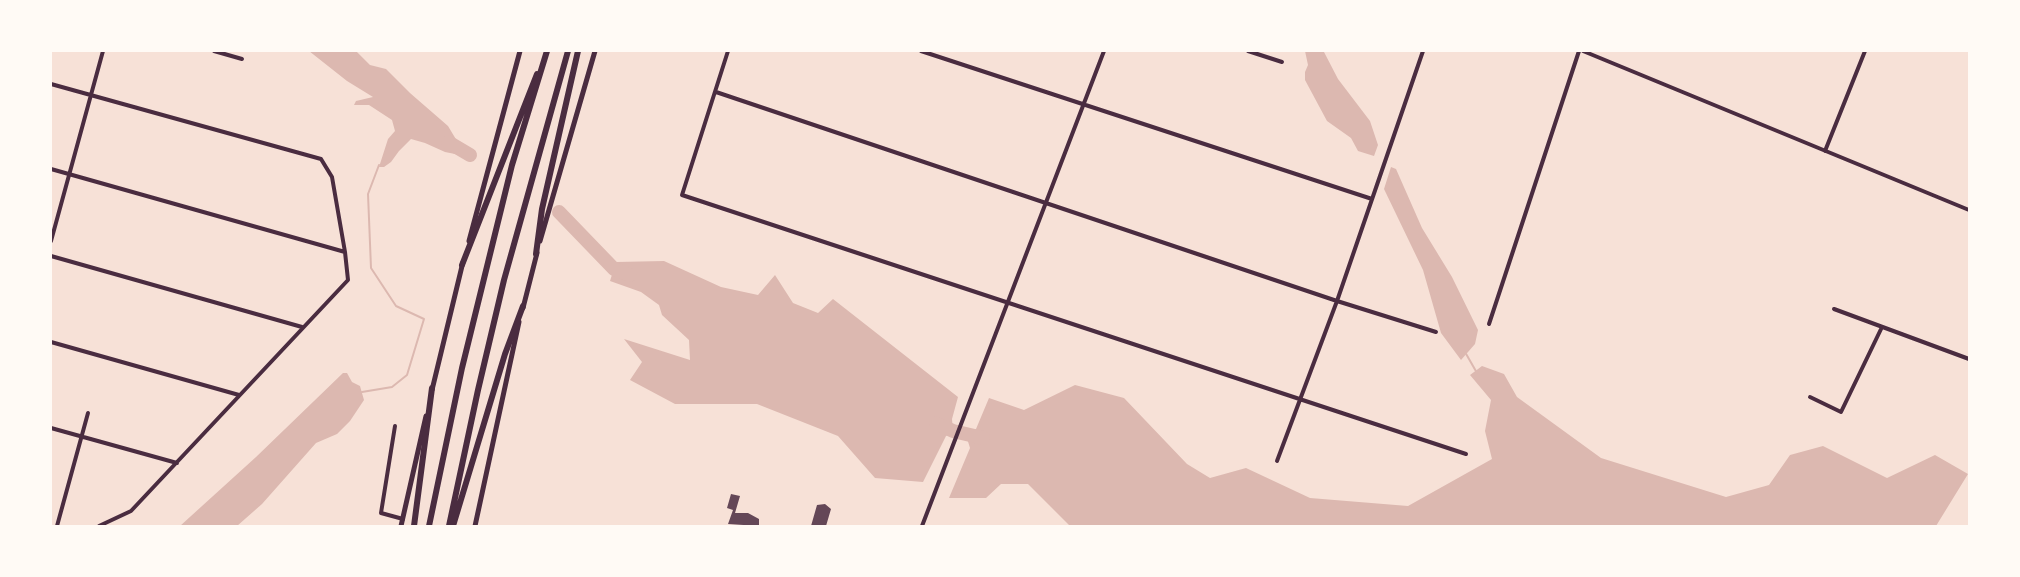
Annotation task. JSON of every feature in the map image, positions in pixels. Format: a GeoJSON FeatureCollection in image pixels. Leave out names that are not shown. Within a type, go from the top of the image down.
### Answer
{"type":"FeatureCollection","features":[{"type":"Feature","properties":{"kind":"highway"},"geometry":{"type":"LineString","coordinates":[[462,265],[547,51]]}},
{"type":"Feature","properties":{"kind":"highway"},"geometry":{"type":"LineString","coordinates":[[429,526],[462,368],[506,188],[547,51]]}},
{"type":"Feature","properties":{"kind":"highway"},"geometry":{"type":"LineString","coordinates":[[451,526],[478,390],[504,280],[568,51]]}},
{"type":"Feature","properties":{"kind":"highway"},"geometry":{"type":"LineString","coordinates":[[536,254],[542,209],[578,51]]}},
{"type":"Feature","properties":{"kind":"highway"},"geometry":{"type":"LineString","coordinates":[[451,526],[523,306]]}},
{"type":"Feature","properties":{"kind":"highway"},"geometry":{"type":"LineString","coordinates":[[414,526],[432,388]]}},
{"type":"Feature","properties":{"kind":"main road"},"geometry":{"type":"LineString","coordinates":[[401,526],[462,265],[520,51]]}},
{"type":"Feature","properties":{"kind":"main road"},"geometry":{"type":"LineString","coordinates":[[475,526],[536,254],[595,51]]}},
{"type":"Feature","properties":{"kind":"street"},"geometry":{"type":"LineString","coordinates":[[51,241],[103,51]]}},
{"type":"Feature","properties":{"kind":"street"},"geometry":{"type":"LineString","coordinates":[[214,51],[242,59]]}},
{"type":"Feature","properties":{"kind":"street"},"geometry":{"type":"LineString","coordinates":[[728,51],[682,195],[1466,454]]}},
{"type":"Feature","properties":{"kind":"street"},"geometry":{"type":"LineString","coordinates":[[921,51],[1372,199]]}},
{"type":"Feature","properties":{"kind":"street"},"geometry":{"type":"LineString","coordinates":[[922,526],[1009,304],[1104,51]]}},
{"type":"Feature","properties":{"kind":"street"},"geometry":{"type":"LineString","coordinates":[[1248,51],[1282,62]]}},
{"type":"Feature","properties":{"kind":"street"},"geometry":{"type":"LineString","coordinates":[[1276,461],[1337,301],[1423,51]]}},
{"type":"Feature","properties":{"kind":"street"},"geometry":{"type":"LineString","coordinates":[[1489,324],[1581,51],[1969,210]]}},
{"type":"Feature","properties":{"kind":"street"},"geometry":{"type":"LineString","coordinates":[[1825,151],[1865,51]]}},
{"type":"Feature","properties":{"kind":"street"},"geometry":{"type":"LineString","coordinates":[[51,84],[321,159],[332,177],[345,252],[348,280],[131,511],[99,526]]}},
{"type":"Feature","properties":{"kind":"street"},"geometry":{"type":"LineString","coordinates":[[716,92],[1337,301],[1436,332]]}},
{"type":"Feature","properties":{"kind":"street"},"geometry":{"type":"LineString","coordinates":[[51,169],[345,252]]}},
{"type":"Feature","properties":{"kind":"street"},"geometry":{"type":"LineString","coordinates":[[51,256],[302,327]]}},
{"type":"Feature","properties":{"kind":"street"},"geometry":{"type":"LineString","coordinates":[[1834,309],[1969,359]]}},
{"type":"Feature","properties":{"kind":"street"},"geometry":{"type":"LineString","coordinates":[[1810,397],[1841,412],[1882,327]]}},
{"type":"Feature","properties":{"kind":"street"},"geometry":{"type":"LineString","coordinates":[[51,342],[239,395]]}},
{"type":"Feature","properties":{"kind":"street"},"geometry":{"type":"LineString","coordinates":[[57,526],[88,413]]}},
{"type":"Feature","properties":{"kind":"street"},"geometry":{"type":"LineString","coordinates":[[395,426],[381,513],[403,519]]}},
{"type":"Feature","properties":{"kind":"street"},"geometry":{"type":"LineString","coordinates":[[51,428],[178,463]]}},
{"type":"Feature","properties":{"kind":"shaded area"},"geometry":{"type":"Polygon","coordinates":[[[309,51],[356,51],[370,65],[386,69],[448,126],[463,151],[460,155],[445,152],[411,139],[391,162],[384,167],[379,167],[388,139],[395,131],[392,120],[369,105],[354,105],[356,101],[373,97],[347,81],[309,51]]]}},
{"type":"Feature","properties":{"kind":"shaded area"},"geometry":{"type":"Polygon","coordinates":[[[1305,51],[1324,52],[1338,79],[1370,121],[1378,145],[1374,156],[1358,151],[1351,138],[1327,121],[1305,80],[1308,65],[1305,51]]]}},
{"type":"Feature","properties":{"kind":"shaded area"},"geometry":{"type":"Polygon","coordinates":[[[1391,167],[1396,169],[1422,228],[1452,277],[1478,330],[1475,344],[1461,360],[1441,333],[1423,270],[1384,189],[1391,167]]]}},
{"type":"Feature","properties":{"kind":"shaded area"},"geometry":{"type":"Polygon","coordinates":[[[664,261],[721,287],[758,295],[775,275],[793,303],[818,313],[833,299],[958,397],[952,419],[953,431],[946,436],[923,482],[875,478],[838,436],[757,404],[675,404],[630,380],[642,362],[624,339],[690,360],[689,340],[662,315],[659,305],[641,292],[610,281],[616,262],[664,261]]]}},
{"type":"Feature","properties":{"kind":"shaded area"},"geometry":{"type":"Polygon","coordinates":[[[1482,366],[1504,374],[1517,397],[1601,458],[1726,497],[1769,485],[1790,455],[1823,446],[1887,478],[1935,455],[1968,474],[1936,526],[1070,526],[1028,484],[1001,484],[986,498],[949,498],[970,448],[966,435],[976,429],[989,398],[1024,410],[1075,385],[1124,398],[1187,464],[1210,478],[1246,468],[1310,498],[1408,506],[1492,459],[1485,431],[1491,400],[1470,375],[1482,366]]]}},
{"type":"Feature","properties":{"kind":"shaded area"},"geometry":{"type":"Polygon","coordinates":[[[343,373],[347,373],[352,382],[360,386],[364,400],[350,421],[337,434],[316,443],[262,504],[237,526],[180,526],[256,457],[343,373]]]}},
{"type":"Feature","properties":{"kind":"building"},"geometry":{"type":"Polygon","coordinates":[[[731,494],[740,496],[735,513],[748,513],[759,519],[759,526],[728,524],[733,510],[727,508],[731,494]]]}},
{"type":"Feature","properties":{"kind":"building"},"geometry":{"type":"Polygon","coordinates":[[[825,504],[831,509],[826,526],[811,526],[817,505],[825,504]]]}},
{"type":"Feature","properties":{"kind":"waterway"},"geometry":{"type":"LineString","coordinates":[[448,142],[470,155]]}},
{"type":"Feature","properties":{"kind":"waterway"},"geometry":{"type":"LineString","coordinates":[[362,392],[392,387],[407,375],[424,319],[396,306],[371,268],[368,194],[379,165]]}},
{"type":"Feature","properties":{"kind":"waterway"},"geometry":{"type":"LineString","coordinates":[[559,212],[614,269],[630,275]]}},
{"type":"Feature","properties":{"kind":"waterway"},"geometry":{"type":"LineString","coordinates":[[1465,352],[1477,373]]}},
{"type":"Feature","properties":{"kind":"waterway"},"geometry":{"type":"LineString","coordinates":[[936,423],[953,431],[983,438]]}}]}
